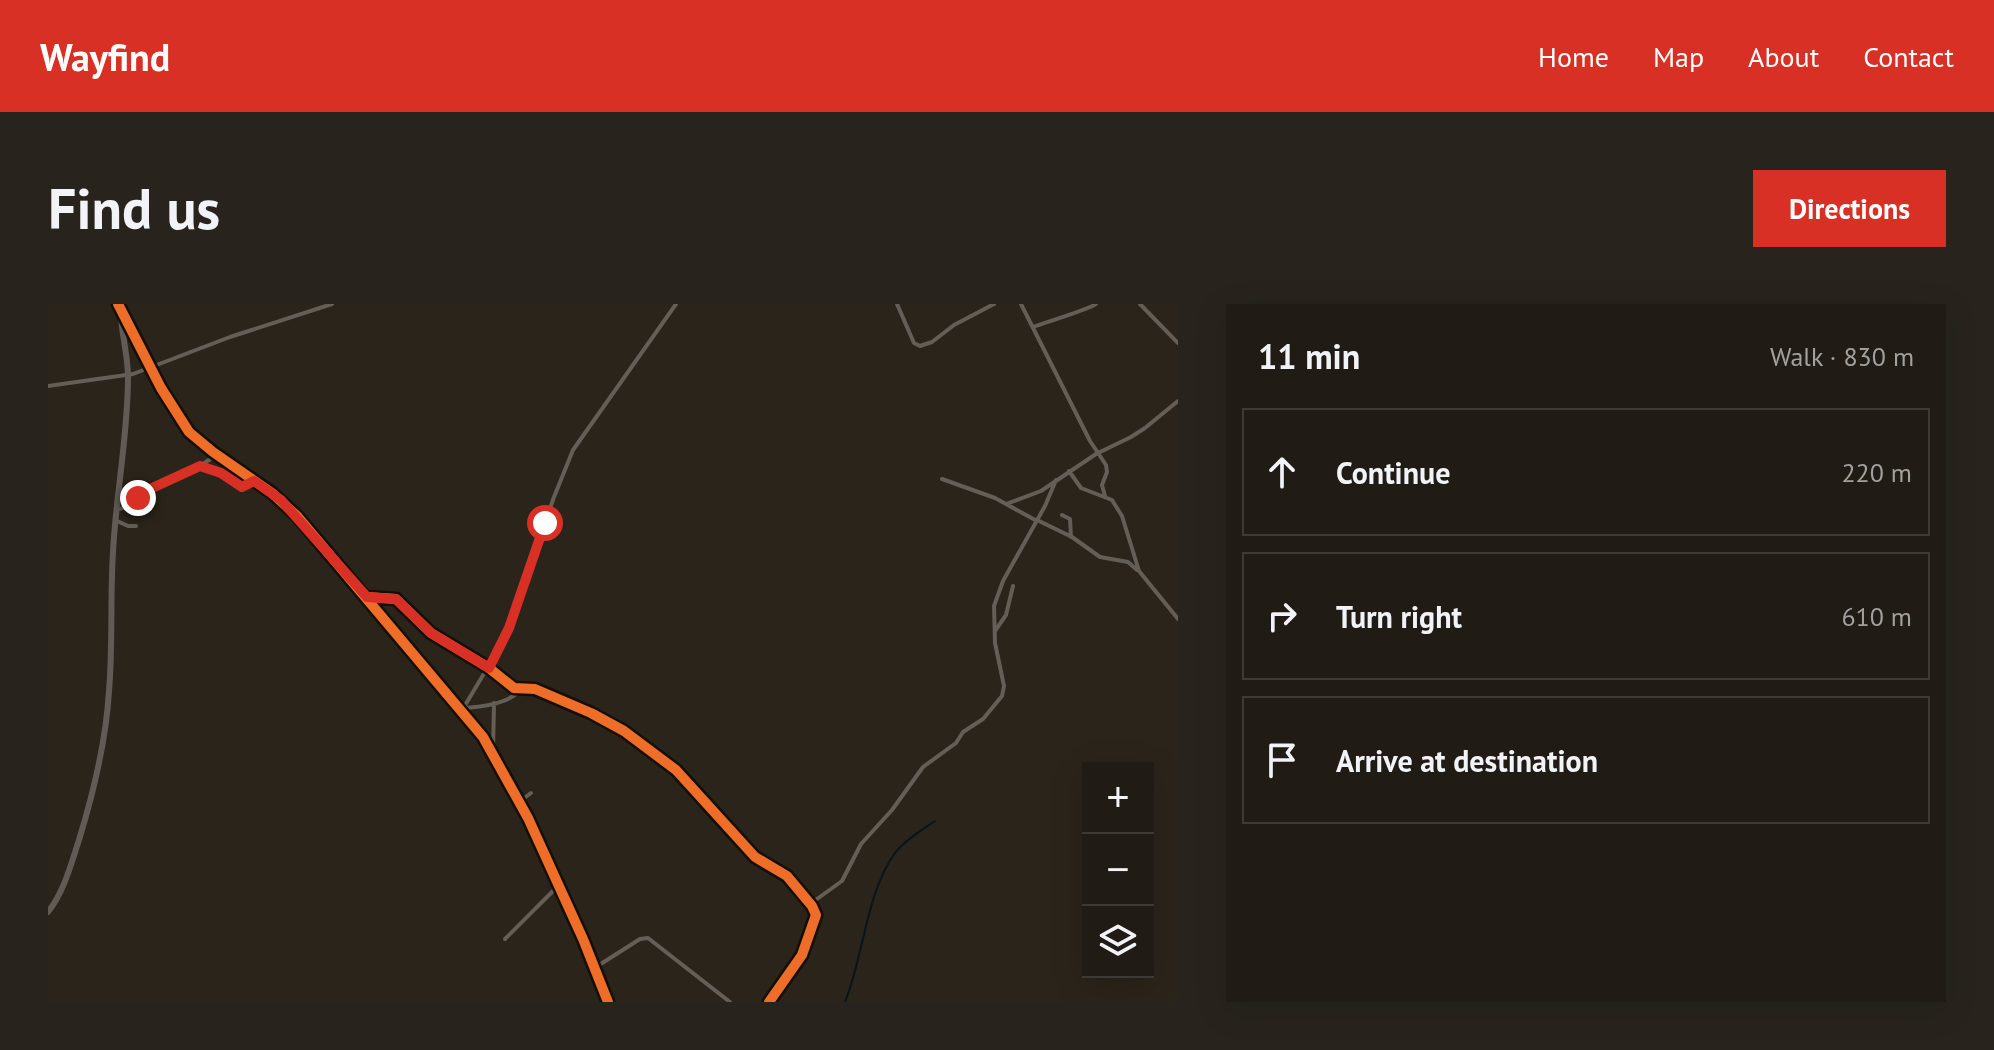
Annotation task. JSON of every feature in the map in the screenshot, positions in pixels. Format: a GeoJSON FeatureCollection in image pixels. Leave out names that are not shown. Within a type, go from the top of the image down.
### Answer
{"type":"FeatureCollection","features":[{"type":"Feature","properties":{"kind":"street"},"geometry":{"type":"LineString","coordinates":[[118,304],[172,408],[189,432],[216,455],[281,500],[463,708],[493,752],[519,802],[608,1002]]}},
{"type":"Feature","properties":{"kind":"street"},"geometry":{"type":"LineString","coordinates":[[48,386],[128,376],[230,337],[332,304]]}},
{"type":"Feature","properties":{"kind":"street"},"geometry":{"type":"LineString","coordinates":[[463,708],[489,668],[509,628],[573,450],[676,304]]}},
{"type":"Feature","properties":{"kind":"street"},"geometry":{"type":"LineString","coordinates":[[897,304],[914,343],[920,346],[932,342],[954,325],[994,304]]}},
{"type":"Feature","properties":{"kind":"street"},"geometry":{"type":"LineString","coordinates":[[1021,304],[1108,468],[1102,485],[1105,496]]}},
{"type":"Feature","properties":{"kind":"street"},"geometry":{"type":"LineString","coordinates":[[1033,327],[1096,304]]}},
{"type":"Feature","properties":{"kind":"street"},"geometry":{"type":"LineString","coordinates":[[1140,304],[1178,343]]}},
{"type":"Feature","properties":{"kind":"street"},"geometry":{"type":"LineString","coordinates":[[48,912],[63,886],[74,855],[99,763],[109,694],[115,520],[124,451],[128,376],[121,313]]}},
{"type":"Feature","properties":{"kind":"street"},"geometry":{"type":"LineString","coordinates":[[1006,504],[1041,491],[1098,453],[1145,428],[1178,401]]}},
{"type":"Feature","properties":{"kind":"street"},"geometry":{"type":"LineString","coordinates":[[116,510],[216,455]]}},
{"type":"Feature","properties":{"kind":"street"},"geometry":{"type":"LineString","coordinates":[[200,466],[221,473],[242,487],[254,481]]}},
{"type":"Feature","properties":{"kind":"street"},"geometry":{"type":"LineString","coordinates":[[1069,471],[1081,488],[1112,500],[1122,516],[1139,571]]}},
{"type":"Feature","properties":{"kind":"street"},"geometry":{"type":"LineString","coordinates":[[942,479],[1006,504],[1071,537],[1100,557],[1128,562],[1178,619]]}},
{"type":"Feature","properties":{"kind":"street"},"geometry":{"type":"LineString","coordinates":[[810,904],[842,881],[861,844],[892,810],[923,767],[983,719],[1002,696],[1004,686],[992,617],[997,594],[1053,492],[1056,480]]}},
{"type":"Feature","properties":{"kind":"street"},"geometry":{"type":"LineString","coordinates":[[1062,515],[1070,519],[1071,537]]}},
{"type":"Feature","properties":{"kind":"street"},"geometry":{"type":"LineString","coordinates":[[115,520],[136,526]]}},
{"type":"Feature","properties":{"kind":"street"},"geometry":{"type":"LineString","coordinates":[[995,631],[1006,615],[1013,586]]}},
{"type":"Feature","properties":{"kind":"street"},"geometry":{"type":"LineString","coordinates":[[367,597],[396,599],[431,633],[489,668],[508,684],[520,690],[533,689],[591,713],[624,731],[669,763],[710,804],[750,852],[787,876],[816,915],[808,942],[796,966],[769,1002]]}},
{"type":"Feature","properties":{"kind":"street"},"geometry":{"type":"LineString","coordinates":[[463,708],[513,697],[520,690]]}},
{"type":"Feature","properties":{"kind":"street"},"geometry":{"type":"LineString","coordinates":[[493,752],[494,702]]}},
{"type":"Feature","properties":{"kind":"street"},"geometry":{"type":"LineString","coordinates":[[519,802],[531,793]]}},
{"type":"Feature","properties":{"kind":"street"},"geometry":{"type":"LineString","coordinates":[[505,939],[558,886]]}},
{"type":"Feature","properties":{"kind":"street"},"geometry":{"type":"LineString","coordinates":[[595,968],[640,939],[648,938],[730,1002]]}},
{"type":"Feature","properties":{"kind":"waterway"},"geometry":{"type":"LineString","coordinates":[[845,1002],[871,905],[885,869],[904,844],[935,821]]}},
{"type":"Feature","properties":{"kind":"cycle path"},"geometry":{"type":"LineString","coordinates":[[118,304],[161,388],[189,432],[272,493],[297,516],[483,737],[528,818],[608,1002]]}},
{"type":"Feature","properties":{"kind":"cycle path"},"geometry":{"type":"LineString","coordinates":[[367,597],[396,599],[431,633],[489,668],[514,688],[535,689],[624,731],[676,770],[755,857],[787,876],[816,915],[802,955],[769,1002]]}},
{"type":"Feature","properties":{"kind":"route"},"geometry":{"type":"LineString","coordinates":[[138,498],[150,489],[200,466],[221,473],[242,487],[254,481],[297,516],[367,597],[396,599],[431,633],[489,668],[509,628],[545,523]]}}]}
